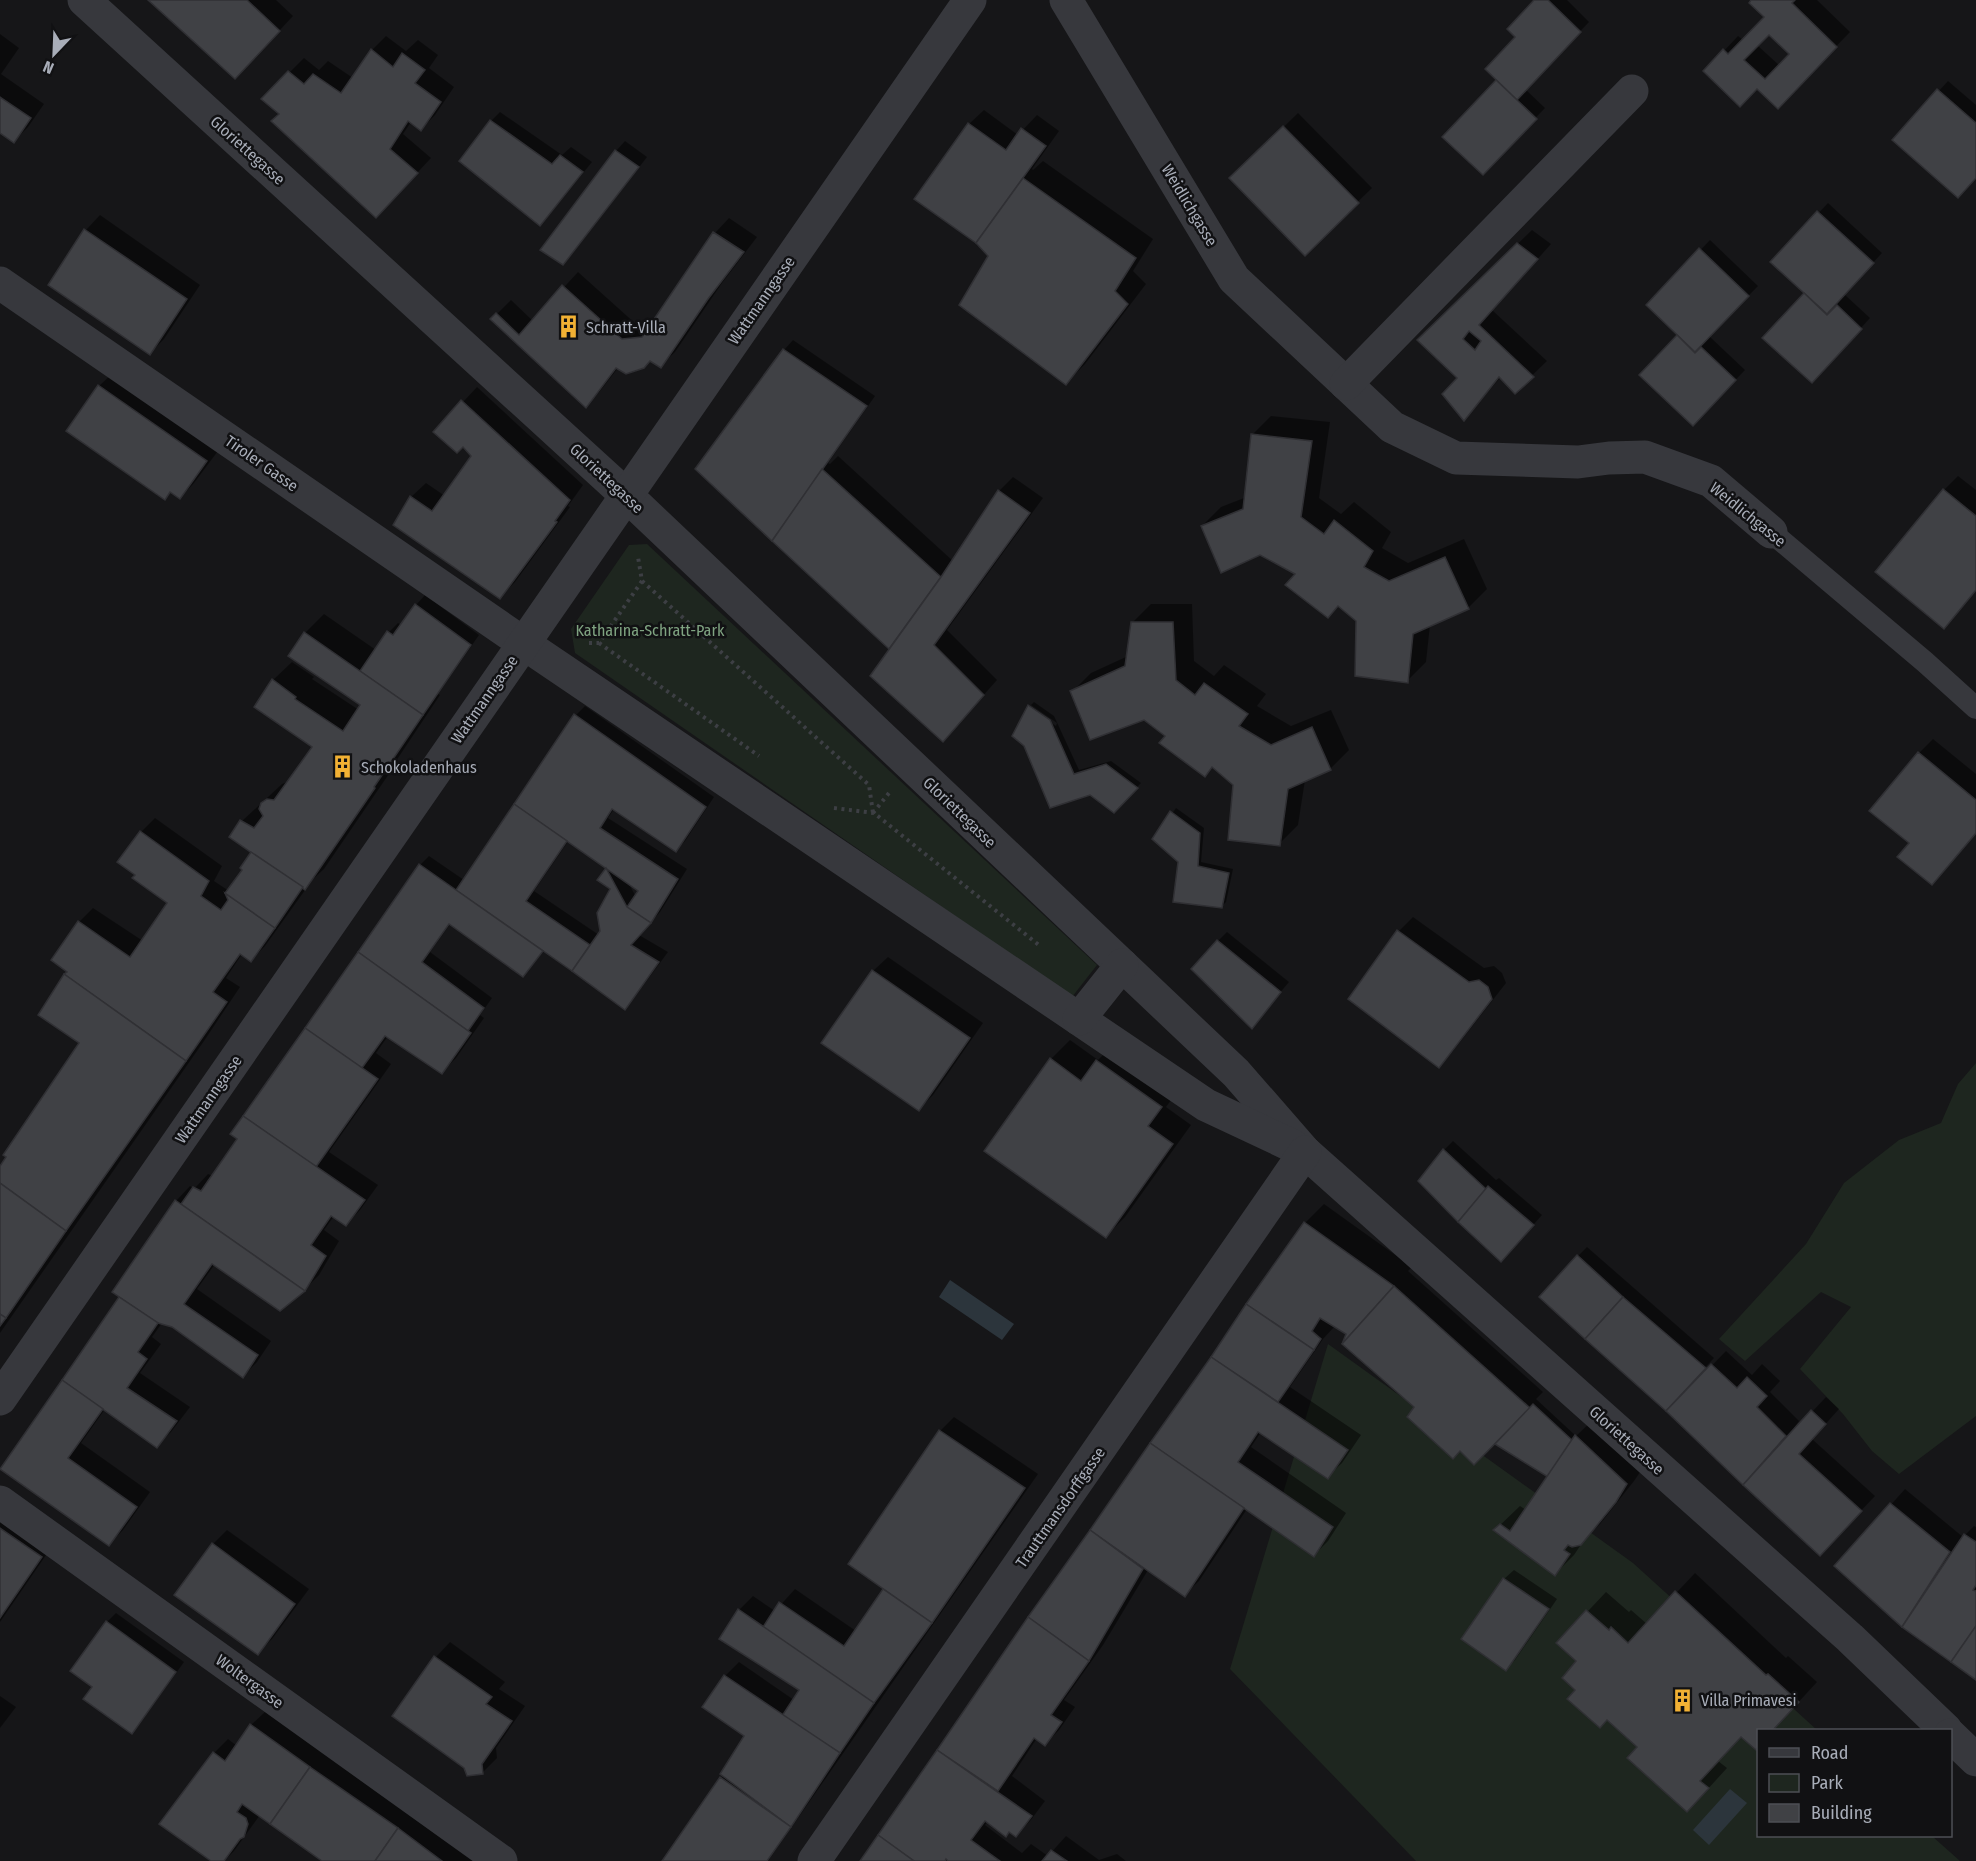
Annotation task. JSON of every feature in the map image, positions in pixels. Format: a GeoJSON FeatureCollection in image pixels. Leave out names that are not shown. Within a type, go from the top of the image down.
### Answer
{"type":"FeatureCollection","features":[{"type":"Feature","properties":{"kind":"street","name":"Gloriettegasse"},"geometry":{"type":"LineString","coordinates":[[84,0],[626,495],[1236,1073],[1305,1152],[1850,1638],[1944,1729]]}},
{"type":"Feature","properties":{"kind":"street","name":"Wattmanngasse"},"geometry":{"type":"LineString","coordinates":[[0,1399],[970,0]]}},
{"type":"Feature","properties":{"kind":"street","name":"Weidlichgasse"},"geometry":{"type":"LineString","coordinates":[[1066,0],[1234,279],[1392,427],[1456,458],[1578,462],[1645,457],[1711,481],[1771,532]]}},
{"type":"Feature","properties":{"kind":"street"},"geometry":{"type":"LineString","coordinates":[[1346,384],[1632,91]]}},
{"type":"Feature","properties":{"kind":"street","name":"Tiroler Gasse"},"geometry":{"type":"LineString","coordinates":[[0,283],[523,643]]}},
{"type":"Feature","properties":{"kind":"street","name":"Gloriettegasse"},"geometry":{"type":"LineString","coordinates":[[523,643],[1206,1105],[1305,1152]]}},
{"type":"Feature","properties":{"kind":"street"},"geometry":{"type":"LineString","coordinates":[[1079,1019],[1122,965]]}},
{"type":"Feature","properties":{"kind":"street","name":"Trauttmansdorffgasse"},"geometry":{"type":"LineString","coordinates":[[814,1861],[1305,1152]]}},
{"type":"Feature","properties":{"kind":"street","name":"Woltergasse"},"geometry":{"type":"LineString","coordinates":[[0,1502],[501,1861]]}},
{"type":"Feature","properties":{"kind":"street"},"geometry":{"type":"LineString","coordinates":[[1952,1737],[1976,1760]]}},
{"type":"Feature","properties":{"kind":"lane","name":"Weidlichgasse"},"geometry":{"type":"LineString","coordinates":[[1771,532],[1976,708]]}},
{"type":"Feature","properties":{"kind":"path"},"geometry":{"type":"LineString","coordinates":[[636,549],[642,581],[869,785],[873,813]]}},
{"type":"Feature","properties":{"kind":"path"},"geometry":{"type":"LineString","coordinates":[[599,643],[642,581]]}},
{"type":"Feature","properties":{"kind":"path"},"geometry":{"type":"LineString","coordinates":[[588,643],[599,643],[766,760]]}},
{"type":"Feature","properties":{"kind":"path"},"geometry":{"type":"LineString","coordinates":[[824,802],[834,809],[873,813],[1045,950]]}},
{"type":"Feature","properties":{"kind":"green space","name":"Katharina-Schratt-Park"},"geometry":{"type":"Polygon","coordinates":[[[647,544],[1097,965],[1072,997],[575,653],[571,629],[629,545],[647,544]]]}},
{"type":"Feature","properties":{"kind":"green space"},"geometry":{"type":"Polygon","coordinates":[[[1976,1063],[1976,1416],[1899,1474],[1872,1451],[1843,1414],[1800,1369],[1851,1307],[1821,1292],[1745,1361],[1719,1339],[1806,1244],[1844,1183],[1899,1140],[1941,1123],[1958,1084],[1976,1063]]]}},
{"type":"Feature","properties":{"kind":"green space"},"geometry":{"type":"Polygon","coordinates":[[[1328,1344],[1633,1563],[1816,1729],[1757,1729],[1757,1837],[1933,1837],[1960,1861],[1416,1861],[1230,1669],[1328,1344]]]}},
{"type":"Feature","properties":{"kind":"shaded area"},"geometry":{"type":"Polygon","coordinates":[[[950,1280],[1014,1324],[1002,1340],[939,1297],[950,1280]]]}},
{"type":"Feature","properties":{"kind":"shaded area"},"geometry":{"type":"Polygon","coordinates":[[[1730,1789],[1747,1803],[1709,1845],[1693,1830],[1730,1789]]]}},
{"type":"Feature","properties":{"kind":"building"},"geometry":{"type":"Polygon","coordinates":[[[148,0],[247,0],[280,31],[235,79],[148,0]]]}},
{"type":"Feature","properties":{"kind":"building"},"geometry":{"type":"Polygon","coordinates":[[[1534,0],[1548,0],[1581,32],[1517,100],[1485,69],[1515,37],[1507,29],[1534,0]]]}},
{"type":"Feature","properties":{"kind":"building"},"geometry":{"type":"Polygon","coordinates":[[[1751,0],[1795,0],[1792,3],[1837,47],[1778,109],[1757,89],[1740,107],[1703,71],[1723,49],[1728,54],[1764,17],[1749,3],[1751,0]],[[1769,35],[1744,60],[1765,79],[1789,54],[1769,35]]]}},
{"type":"Feature","properties":{"kind":"building"},"geometry":{"type":"Polygon","coordinates":[[[371,49],[393,67],[402,53],[425,70],[415,83],[441,102],[421,131],[408,121],[390,149],[418,173],[376,218],[271,121],[279,114],[261,99],[288,71],[304,84],[313,74],[341,93],[371,49]]]}},
{"type":"Feature","properties":{"kind":"building"},"geometry":{"type":"Polygon","coordinates":[[[1496,80],[1537,119],[1483,175],[1442,137],[1496,80]]]}},
{"type":"Feature","properties":{"kind":"building"},"geometry":{"type":"Polygon","coordinates":[[[1937,89],[1976,123],[1976,178],[1958,198],[1892,140],[1937,89]]]}},
{"type":"Feature","properties":{"kind":"building"},"geometry":{"type":"Polygon","coordinates":[[[0,97],[31,118],[14,143],[0,133],[0,97]]]}},
{"type":"Feature","properties":{"kind":"building"},"geometry":{"type":"Polygon","coordinates":[[[490,120],[552,164],[560,155],[583,172],[540,226],[459,161],[490,120]]]}},
{"type":"Feature","properties":{"kind":"building"},"geometry":{"type":"Polygon","coordinates":[[[968,123],[1006,150],[1021,128],[1046,146],[976,243],[914,199],[968,123]]]}},
{"type":"Feature","properties":{"kind":"building"},"geometry":{"type":"Polygon","coordinates":[[[1283,126],[1359,203],[1305,256],[1229,178],[1283,126]]]}},
{"type":"Feature","properties":{"kind":"building"},"geometry":{"type":"Polygon","coordinates":[[[615,150],[639,167],[563,265],[540,250],[615,150]]]}},
{"type":"Feature","properties":{"kind":"building"},"geometry":{"type":"Polygon","coordinates":[[[1023,178],[1136,258],[1115,291],[1128,304],[1066,385],[959,305],[988,256],[976,243],[1023,178]]]}},
{"type":"Feature","properties":{"kind":"building"},"geometry":{"type":"Polygon","coordinates":[[[1817,211],[1874,263],[1827,314],[1770,262],[1817,211]]]}},
{"type":"Feature","properties":{"kind":"building"},"geometry":{"type":"Polygon","coordinates":[[[84,229],[187,299],[150,355],[48,285],[84,229]]]}},
{"type":"Feature","properties":{"kind":"building","name":"Schratt-Villa"},"geometry":{"type":"Polygon","coordinates":[[[713,232],[744,252],[708,299],[661,368],[650,361],[644,368],[626,374],[616,368],[586,408],[490,319],[496,313],[519,335],[562,285],[622,339],[642,337],[713,232]]]}},
{"type":"Feature","properties":{"kind":"building"},"geometry":{"type":"Polygon","coordinates":[[[1517,243],[1538,259],[1479,325],[1534,377],[1515,394],[1499,377],[1464,421],[1442,394],[1457,378],[1417,340],[1517,243]],[[1469,331],[1463,339],[1475,350],[1481,341],[1469,331]]]}},
{"type":"Feature","properties":{"kind":"building"},"geometry":{"type":"Polygon","coordinates":[[[1699,248],[1749,296],[1695,352],[1646,305],[1699,248]]]}},
{"type":"Feature","properties":{"kind":"building"},"geometry":{"type":"Polygon","coordinates":[[[1804,293],[1827,315],[1837,305],[1862,329],[1812,383],[1762,338],[1804,293]]]}},
{"type":"Feature","properties":{"kind":"building"},"geometry":{"type":"Polygon","coordinates":[[[1677,335],[1695,353],[1701,347],[1736,380],[1693,426],[1639,375],[1677,335]]]}},
{"type":"Feature","properties":{"kind":"building"},"geometry":{"type":"Polygon","coordinates":[[[783,349],[867,406],[772,541],[695,469],[783,349]]]}},
{"type":"Feature","properties":{"kind":"building"},"geometry":{"type":"Polygon","coordinates":[[[98,385],[207,461],[180,499],[170,492],[165,500],[66,431],[98,385]]]}},
{"type":"Feature","properties":{"kind":"building"},"geometry":{"type":"Polygon","coordinates":[[[461,400],[570,500],[555,521],[557,522],[500,599],[393,525],[410,496],[432,511],[471,456],[463,447],[457,453],[433,432],[461,400]]]}},
{"type":"Feature","properties":{"kind":"building"},"geometry":{"type":"Polygon","coordinates":[[[1251,434],[1312,441],[1301,517],[1324,534],[1334,520],[1373,551],[1364,567],[1389,581],[1445,557],[1469,609],[1413,634],[1408,683],[1355,676],[1356,621],[1338,606],[1328,618],[1285,585],[1295,574],[1260,555],[1221,573],[1201,526],[1243,509],[1251,434]]]}},
{"type":"Feature","properties":{"kind":"building"},"geometry":{"type":"Polygon","coordinates":[[[822,469],[941,577],[889,649],[772,541],[822,469]]]}},
{"type":"Feature","properties":{"kind":"building"},"geometry":{"type":"Polygon","coordinates":[[[1943,489],[1976,516],[1976,590],[1944,629],[1875,572],[1943,489]]]}},
{"type":"Feature","properties":{"kind":"building"},"geometry":{"type":"Polygon","coordinates":[[[998,490],[1030,513],[934,645],[984,695],[943,742],[870,676],[941,577],[998,490]]]}},
{"type":"Feature","properties":{"kind":"building"},"geometry":{"type":"Polygon","coordinates":[[[415,604],[471,645],[423,715],[360,671],[387,631],[393,635],[415,604]]]}},
{"type":"Feature","properties":{"kind":"building"},"geometry":{"type":"Polygon","coordinates":[[[1131,622],[1173,622],[1176,680],[1195,695],[1204,683],[1248,714],[1239,726],[1271,745],[1312,727],[1331,770],[1288,789],[1280,846],[1228,840],[1233,785],[1212,767],[1205,777],[1159,743],[1165,736],[1144,720],[1090,740],[1070,691],[1125,666],[1131,622]]]}},
{"type":"Feature","properties":{"kind":"building","name":"Schokoladenhaus"},"geometry":{"type":"Polygon","coordinates":[[[304,632],[423,715],[305,890],[229,837],[240,820],[254,828],[263,816],[259,809],[261,803],[267,799],[274,800],[312,747],[254,707],[272,679],[296,697],[295,699],[343,731],[360,705],[288,656],[304,632]]]}},
{"type":"Feature","properties":{"kind":"building"},"geometry":{"type":"Polygon","coordinates":[[[1028,705],[1050,720],[1074,774],[1106,764],[1138,788],[1114,813],[1090,795],[1050,808],[1024,746],[1012,736],[1028,705]]]}},
{"type":"Feature","properties":{"kind":"building"},"geometry":{"type":"Polygon","coordinates":[[[574,714],[706,807],[676,852],[612,809],[600,828],[678,879],[651,923],[627,907],[638,891],[514,804],[574,714]]]}},
{"type":"Feature","properties":{"kind":"building"},"geometry":{"type":"Polygon","coordinates":[[[1918,752],[1976,800],[1976,833],[1932,885],[1897,857],[1909,843],[1869,811],[1918,752]]]}},
{"type":"Feature","properties":{"kind":"building"},"geometry":{"type":"Polygon","coordinates":[[[514,804],[567,841],[526,901],[590,945],[572,971],[456,890],[514,804]]]}},
{"type":"Feature","properties":{"kind":"building"},"geometry":{"type":"Polygon","coordinates":[[[1170,811],[1200,833],[1198,866],[1229,873],[1222,908],[1173,902],[1178,862],[1152,839],[1170,811]]]}},
{"type":"Feature","properties":{"kind":"building"},"geometry":{"type":"Polygon","coordinates":[[[140,831],[209,881],[201,896],[221,910],[228,900],[225,893],[275,928],[251,962],[240,954],[213,992],[227,1002],[186,1061],[64,974],[67,972],[51,960],[78,921],[130,957],[167,903],[132,878],[135,875],[117,862],[140,831]]]}},
{"type":"Feature","properties":{"kind":"building"},"geometry":{"type":"Polygon","coordinates":[[[251,852],[303,887],[275,928],[225,893],[242,870],[240,868],[251,852]]]}},
{"type":"Feature","properties":{"kind":"building"},"geometry":{"type":"Polygon","coordinates":[[[419,864],[543,951],[523,977],[449,924],[422,962],[484,1008],[468,1031],[358,952],[419,864]]]}},
{"type":"Feature","properties":{"kind":"building"},"geometry":{"type":"Polygon","coordinates":[[[606,868],[627,907],[651,923],[631,945],[659,962],[625,1010],[572,971],[600,931],[597,913],[610,889],[597,880],[606,868]]]}},
{"type":"Feature","properties":{"kind":"building"},"geometry":{"type":"Polygon","coordinates":[[[1397,930],[1469,982],[1479,980],[1488,987],[1492,999],[1439,1068],[1348,999],[1397,930]]]}},
{"type":"Feature","properties":{"kind":"building"},"geometry":{"type":"Polygon","coordinates":[[[1217,940],[1281,992],[1252,1029],[1191,969],[1217,940]]]}},
{"type":"Feature","properties":{"kind":"building"},"geometry":{"type":"Polygon","coordinates":[[[358,952],[471,1033],[442,1074],[385,1036],[362,1068],[305,1028],[358,952]]]}},
{"type":"Feature","properties":{"kind":"building"},"geometry":{"type":"Polygon","coordinates":[[[872,970],[970,1038],[919,1111],[821,1043],[872,970]]]}},
{"type":"Feature","properties":{"kind":"building"},"geometry":{"type":"Polygon","coordinates":[[[64,974],[186,1061],[66,1231],[0,1183],[0,1166],[6,1157],[3,1155],[79,1043],[38,1015],[64,974]]]}},
{"type":"Feature","properties":{"kind":"building"},"geometry":{"type":"Polygon","coordinates":[[[305,1028],[378,1079],[316,1167],[243,1116],[305,1028]]]}},
{"type":"Feature","properties":{"kind":"building"},"geometry":{"type":"Polygon","coordinates":[[[1050,1058],[1081,1081],[1096,1060],[1162,1107],[1148,1126],[1173,1144],[1106,1238],[984,1151],[1050,1058]]]}},
{"type":"Feature","properties":{"kind":"building"},"geometry":{"type":"Polygon","coordinates":[[[243,1116],[365,1200],[346,1226],[331,1216],[311,1245],[326,1256],[305,1291],[181,1204],[193,1187],[201,1191],[237,1139],[230,1134],[243,1116]]]}},
{"type":"Feature","properties":{"kind":"building"},"geometry":{"type":"Polygon","coordinates":[[[1443,1149],[1486,1189],[1458,1222],[1418,1181],[1443,1149]]]}},
{"type":"Feature","properties":{"kind":"building"},"geometry":{"type":"Polygon","coordinates":[[[0,1183],[66,1231],[6,1318],[0,1314],[0,1183]]]}},
{"type":"Feature","properties":{"kind":"building"},"geometry":{"type":"Polygon","coordinates":[[[1488,1186],[1534,1225],[1501,1262],[1458,1222],[1488,1186]]]}},
{"type":"Feature","properties":{"kind":"building"},"geometry":{"type":"Polygon","coordinates":[[[175,1200],[305,1291],[280,1311],[212,1264],[184,1304],[258,1355],[243,1378],[172,1327],[158,1323],[112,1292],[175,1200]]]}},
{"type":"Feature","properties":{"kind":"building"},"geometry":{"type":"Polygon","coordinates":[[[1304,1222],[1394,1286],[1342,1344],[1346,1334],[1320,1318],[1312,1331],[1321,1339],[1314,1350],[1246,1304],[1304,1222]]]}},
{"type":"Feature","properties":{"kind":"building"},"geometry":{"type":"Polygon","coordinates":[[[1577,1255],[1623,1297],[1585,1339],[1539,1297],[1577,1255]]]}},
{"type":"Feature","properties":{"kind":"building"},"geometry":{"type":"Polygon","coordinates":[[[1394,1286],[1530,1408],[1474,1465],[1460,1451],[1453,1459],[1407,1417],[1414,1407],[1342,1344],[1394,1286]]]}},
{"type":"Feature","properties":{"kind":"building"},"geometry":{"type":"Polygon","coordinates":[[[119,1297],[158,1323],[138,1352],[147,1359],[127,1388],[177,1421],[157,1448],[62,1380],[119,1297]]]}},
{"type":"Feature","properties":{"kind":"building"},"geometry":{"type":"Polygon","coordinates":[[[1623,1297],[1706,1368],[1666,1411],[1585,1339],[1623,1297]]]}},
{"type":"Feature","properties":{"kind":"building"},"geometry":{"type":"Polygon","coordinates":[[[1246,1304],[1314,1350],[1278,1402],[1211,1357],[1246,1304]]]}},
{"type":"Feature","properties":{"kind":"building"},"geometry":{"type":"Polygon","coordinates":[[[0,1314],[6,1318],[0,1326],[0,1314]]]}},
{"type":"Feature","properties":{"kind":"building"},"geometry":{"type":"Polygon","coordinates":[[[1211,1357],[1348,1450],[1328,1479],[1258,1432],[1238,1462],[1333,1527],[1314,1557],[1150,1443],[1211,1357]]]}},
{"type":"Feature","properties":{"kind":"building"},"geometry":{"type":"Polygon","coordinates":[[[1711,1364],[1737,1388],[1747,1377],[1767,1396],[1757,1407],[1786,1436],[1743,1485],[1666,1411],[1711,1364]]]}},
{"type":"Feature","properties":{"kind":"building"},"geometry":{"type":"Polygon","coordinates":[[[62,1380],[103,1409],[68,1458],[137,1507],[109,1546],[0,1469],[62,1380]]]}},
{"type":"Feature","properties":{"kind":"building"},"geometry":{"type":"Polygon","coordinates":[[[1533,1404],[1572,1440],[1548,1477],[1495,1444],[1533,1404]]]}},
{"type":"Feature","properties":{"kind":"building"},"geometry":{"type":"Polygon","coordinates":[[[1811,1410],[1826,1424],[1799,1454],[1862,1511],[1820,1556],[1743,1485],[1811,1410]]]}},
{"type":"Feature","properties":{"kind":"building"},"geometry":{"type":"Polygon","coordinates":[[[939,1430],[1025,1488],[932,1623],[848,1564],[939,1430]]]}},
{"type":"Feature","properties":{"kind":"building"},"geometry":{"type":"Polygon","coordinates":[[[1575,1435],[1627,1484],[1616,1502],[1581,1545],[1572,1547],[1568,1545],[1564,1550],[1570,1554],[1555,1576],[1493,1530],[1500,1524],[1510,1531],[1575,1435]]]}},
{"type":"Feature","properties":{"kind":"building"},"geometry":{"type":"Polygon","coordinates":[[[1150,1443],[1244,1508],[1185,1597],[1090,1530],[1150,1443]]]}},
{"type":"Feature","properties":{"kind":"building"},"geometry":{"type":"Polygon","coordinates":[[[1890,1503],[1950,1552],[1902,1627],[1834,1566],[1890,1503]]]}},
{"type":"Feature","properties":{"kind":"building"},"geometry":{"type":"Polygon","coordinates":[[[0,1528],[42,1557],[0,1618],[0,1528]]]}},
{"type":"Feature","properties":{"kind":"building"},"geometry":{"type":"Polygon","coordinates":[[[1090,1530],[1143,1569],[1089,1661],[1028,1617],[1090,1530]]]}},
{"type":"Feature","properties":{"kind":"building"},"geometry":{"type":"Polygon","coordinates":[[[1964,1534],[1976,1542],[1976,1585],[1973,1590],[1976,1591],[1976,1626],[1951,1662],[1902,1627],[1964,1534]]]}},
{"type":"Feature","properties":{"kind":"building"},"geometry":{"type":"Polygon","coordinates":[[[212,1543],[295,1604],[258,1655],[174,1595],[212,1543]]]}},
{"type":"Feature","properties":{"kind":"building"},"geometry":{"type":"Polygon","coordinates":[[[1503,1578],[1549,1609],[1506,1671],[1461,1639],[1503,1578]]]}},
{"type":"Feature","properties":{"kind":"building"},"geometry":{"type":"Polygon","coordinates":[[[883,1589],[932,1623],[874,1703],[763,1627],[779,1602],[844,1646],[883,1589]]]}},
{"type":"Feature","properties":{"kind":"building","name":"Villa Primavesi"},"geometry":{"type":"Polygon","coordinates":[[[1675,1591],[1766,1675],[1768,1674],[1799,1702],[1774,1729],[1757,1729],[1756,1750],[1741,1737],[1700,1781],[1709,1788],[1687,1812],[1627,1758],[1637,1747],[1607,1720],[1600,1728],[1567,1699],[1575,1690],[1562,1678],[1576,1661],[1556,1643],[1586,1610],[1609,1630],[1611,1627],[1628,1643],[1675,1591]]]}},
{"type":"Feature","properties":{"kind":"building"},"geometry":{"type":"Polygon","coordinates":[[[738,1609],[874,1703],[840,1753],[782,1716],[799,1690],[719,1639],[738,1609]]]}},
{"type":"Feature","properties":{"kind":"building"},"geometry":{"type":"Polygon","coordinates":[[[1028,1617],[1089,1661],[1051,1715],[1062,1722],[1045,1746],[1034,1738],[998,1791],[937,1750],[1028,1617]]]}},
{"type":"Feature","properties":{"kind":"building"},"geometry":{"type":"Polygon","coordinates":[[[106,1621],[176,1672],[132,1734],[83,1699],[92,1687],[70,1671],[106,1621]]]}},
{"type":"Feature","properties":{"kind":"building"},"geometry":{"type":"Polygon","coordinates":[[[1976,1626],[1976,1680],[1951,1662],[1976,1626]]]}},
{"type":"Feature","properties":{"kind":"building"},"geometry":{"type":"Polygon","coordinates":[[[434,1656],[492,1697],[486,1704],[512,1721],[482,1764],[483,1774],[467,1776],[464,1768],[392,1716],[434,1656]]]}},
{"type":"Feature","properties":{"kind":"building"},"geometry":{"type":"Polygon","coordinates":[[[724,1675],[840,1753],[791,1827],[720,1774],[744,1736],[702,1707],[724,1675]]]}},
{"type":"Feature","properties":{"kind":"building"},"geometry":{"type":"Polygon","coordinates":[[[250,1724],[310,1767],[270,1824],[242,1804],[237,1812],[246,1818],[248,1824],[244,1837],[224,1861],[211,1861],[159,1824],[213,1752],[225,1761],[250,1724]]]}},
{"type":"Feature","properties":{"kind":"building"},"geometry":{"type":"Polygon","coordinates":[[[937,1750],[1032,1816],[1016,1837],[1009,1832],[1006,1837],[985,1821],[971,1840],[1000,1861],[948,1861],[946,1859],[945,1861],[914,1861],[878,1835],[937,1750]]]}},
{"type":"Feature","properties":{"kind":"building"},"geometry":{"type":"Polygon","coordinates":[[[310,1767],[398,1828],[375,1861],[322,1861],[270,1824],[310,1767]]]}},
{"type":"Feature","properties":{"kind":"building"},"geometry":{"type":"Polygon","coordinates":[[[720,1777],[791,1827],[767,1861],[662,1861],[720,1777]]]}},
{"type":"Feature","properties":{"kind":"building"},"geometry":{"type":"Polygon","coordinates":[[[398,1828],[442,1861],[375,1861],[398,1828]]]}},
{"type":"Feature","properties":{"kind":"building"},"geometry":{"type":"Polygon","coordinates":[[[878,1835],[914,1861],[860,1861],[878,1835]]]}},
{"type":"Feature","properties":{"kind":"building"},"geometry":{"type":"Polygon","coordinates":[[[1051,1850],[1067,1861],[1042,1861],[1051,1850]]]}},
{"type":"Feature","properties":{"kind":"place","name":"Schratt-Villa"},"geometry":{"type":"Point","coordinates":[568,327]}},
{"type":"Feature","properties":{"kind":"place","name":"Schokoladenhaus"},"geometry":{"type":"Point","coordinates":[343,767]}},
{"type":"Feature","properties":{"kind":"place","name":"Villa Primavesi"},"geometry":{"type":"Point","coordinates":[1683,1700]}}]}
